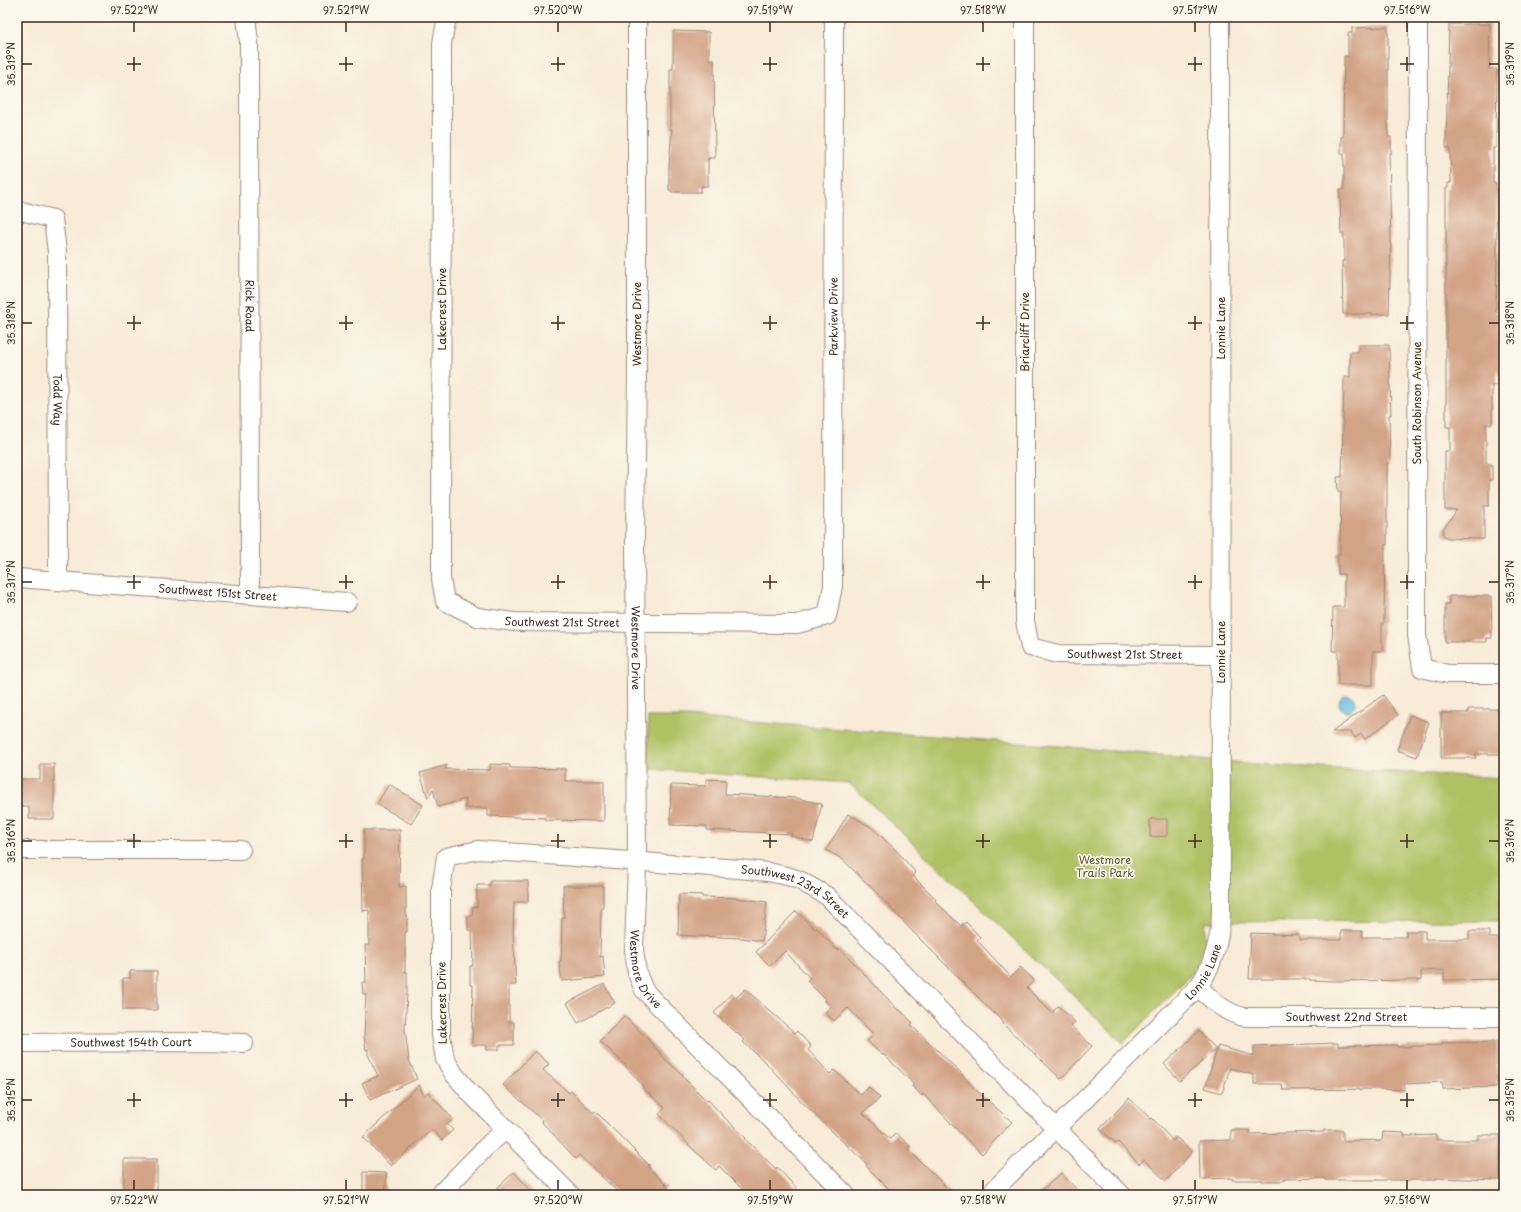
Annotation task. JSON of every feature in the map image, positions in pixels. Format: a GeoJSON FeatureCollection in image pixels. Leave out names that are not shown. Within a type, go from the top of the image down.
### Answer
{"type":"FeatureCollection","features":[{"type":"Feature","properties":{"kind":"street","name":"Rick Road"},"geometry":{"type":"LineString","coordinates":[[246,17],[249,42],[250,594]]}},
{"type":"Feature","properties":{"kind":"street","name":"Lakecrest Drive"},"geometry":{"type":"LineString","coordinates":[[445,601],[441,579],[442,43],[447,17]]}},
{"type":"Feature","properties":{"kind":"street","name":"Westmore Drive"},"geometry":{"type":"LineString","coordinates":[[637,17],[637,862],[634,950],[637,973],[644,990],[846,1195]]}},
{"type":"Feature","properties":{"kind":"street","name":"Parkview Drive"},"geometry":{"type":"LineString","coordinates":[[827,616],[833,586],[834,17]]}},
{"type":"Feature","properties":{"kind":"street","name":"Briarcliff Drive"},"geometry":{"type":"LineString","coordinates":[[1025,17],[1025,621],[1030,647]]}},
{"type":"Feature","properties":{"kind":"street","name":"Lonnie Lane"},"geometry":{"type":"LineString","coordinates":[[989,1195],[1198,987],[1206,976],[1213,961],[1221,929],[1220,17]]}},
{"type":"Feature","properties":{"kind":"street","name":"South Robinson Avenue"},"geometry":{"type":"LineString","coordinates":[[1418,17],[1417,635],[1422,668],[1448,674],[1504,674]]}},
{"type":"Feature","properties":{"kind":"street","name":"Todd Way"},"geometry":{"type":"LineString","coordinates":[[17,210],[53,219],[57,252],[58,581]]}},
{"type":"Feature","properties":{"kind":"street","name":"Southwest 151st Street"},"geometry":{"type":"LineString","coordinates":[[17,578],[346,602]]}},
{"type":"Feature","properties":{"kind":"street","name":"Southwest 21st Street"},"geometry":{"type":"LineString","coordinates":[[445,601],[477,617],[514,622],[797,624],[827,616]]}},
{"type":"Feature","properties":{"kind":"street","name":"Southwest 21st Street"},"geometry":{"type":"LineString","coordinates":[[1030,647],[1058,654],[1221,655]]}},
{"type":"Feature","properties":{"kind":"street"},"geometry":{"type":"LineString","coordinates":[[17,850],[242,850]]}},
{"type":"Feature","properties":{"kind":"street","name":"Southwest 23rd Street"},"geometry":{"type":"LineString","coordinates":[[446,857],[478,850],[768,872],[799,880],[827,896],[1122,1195]]}},
{"type":"Feature","properties":{"kind":"street","name":"Lakecrest Drive"},"geometry":{"type":"LineString","coordinates":[[446,857],[441,888],[441,1035],[445,1059],[458,1079],[470,1093],[570,1195]]}},
{"type":"Feature","properties":{"kind":"street","name":"Southwest 22nd Street"},"geometry":{"type":"LineString","coordinates":[[1198,987],[1224,1009],[1234,1015],[1244,1017],[1504,1017]]}},
{"type":"Feature","properties":{"kind":"street","name":"Southwest 154th Court"},"geometry":{"type":"LineString","coordinates":[[17,1043],[244,1043]]}},
{"type":"Feature","properties":{"kind":"street"},"geometry":{"type":"LineString","coordinates":[[439,1195],[490,1143],[506,1130]]}},
{"type":"Feature","properties":{"kind":"green space","name":"Westmore Trails Park"},"geometry":{"type":"Polygon","coordinates":[[[648,717],[687,717],[1036,744],[1269,765],[1504,778],[1504,921],[1206,922],[1205,944],[1198,963],[1189,977],[1123,1043],[849,783],[648,769],[648,717]]]}},
{"type":"Feature","properties":{"kind":"water"},"geometry":{"type":"Polygon","coordinates":[[[1344,695],[1350,695],[1355,700],[1353,709],[1350,711],[1344,711],[1339,706],[1339,700],[1344,695]]]}},
{"type":"Feature","properties":{"kind":"building"},"geometry":{"type":"Polygon","coordinates":[[[1449,24],[1490,24],[1489,69],[1497,69],[1496,148],[1493,148],[1493,183],[1496,183],[1496,312],[1503,312],[1504,370],[1497,370],[1497,385],[1492,385],[1492,424],[1486,424],[1486,464],[1492,464],[1492,480],[1489,480],[1489,506],[1484,506],[1484,539],[1447,538],[1443,535],[1443,529],[1457,510],[1445,510],[1445,451],[1450,451],[1450,427],[1446,427],[1446,188],[1448,188],[1448,183],[1451,183],[1450,148],[1446,148],[1449,24]]]}},
{"type":"Feature","properties":{"kind":"building"},"geometry":{"type":"Polygon","coordinates":[[[1388,27],[1388,137],[1391,137],[1391,154],[1389,154],[1391,241],[1389,314],[1343,314],[1342,261],[1344,261],[1344,234],[1341,234],[1340,190],[1344,190],[1344,154],[1341,154],[1341,137],[1343,137],[1344,56],[1348,57],[1348,33],[1352,33],[1352,28],[1388,27]]]}},
{"type":"Feature","properties":{"kind":"building"},"geometry":{"type":"Polygon","coordinates":[[[673,31],[709,32],[709,60],[714,60],[715,158],[708,158],[708,186],[701,186],[701,192],[673,192],[669,190],[669,165],[672,129],[670,129],[670,69],[673,69],[673,31]]]}},
{"type":"Feature","properties":{"kind":"building"},"geometry":{"type":"Polygon","coordinates":[[[1358,345],[1389,345],[1391,415],[1389,415],[1390,463],[1387,463],[1387,545],[1385,545],[1384,623],[1382,623],[1382,651],[1373,651],[1373,685],[1338,685],[1338,651],[1332,651],[1333,607],[1344,607],[1344,574],[1338,574],[1338,554],[1340,554],[1341,492],[1338,492],[1337,477],[1342,477],[1344,377],[1350,377],[1350,352],[1358,352],[1358,345]]]}},
{"type":"Feature","properties":{"kind":"building"},"geometry":{"type":"Polygon","coordinates":[[[1449,596],[1491,596],[1492,638],[1487,638],[1487,642],[1445,642],[1445,604],[1449,604],[1449,596]]]}},
{"type":"Feature","properties":{"kind":"building"},"geometry":{"type":"Polygon","coordinates":[[[1383,695],[1398,715],[1365,739],[1361,734],[1355,738],[1351,732],[1332,732],[1383,695]]]}},
{"type":"Feature","properties":{"kind":"building"},"geometry":{"type":"Polygon","coordinates":[[[1468,709],[1504,709],[1504,754],[1475,754],[1476,758],[1441,758],[1441,713],[1468,713],[1468,709]]]}},
{"type":"Feature","properties":{"kind":"building"},"geometry":{"type":"Polygon","coordinates":[[[1410,715],[1429,722],[1417,757],[1397,750],[1410,715]]]}},
{"type":"Feature","properties":{"kind":"building"},"geometry":{"type":"Polygon","coordinates":[[[40,764],[54,764],[54,819],[29,819],[29,806],[17,807],[17,779],[40,779],[40,764]]]}},
{"type":"Feature","properties":{"kind":"building"},"geometry":{"type":"Polygon","coordinates":[[[490,764],[510,765],[510,768],[565,769],[565,781],[604,781],[604,821],[545,820],[545,818],[488,816],[488,808],[465,808],[466,799],[438,807],[433,789],[428,798],[420,773],[447,765],[445,769],[490,770],[490,764]]]}},
{"type":"Feature","properties":{"kind":"building"},"geometry":{"type":"Polygon","coordinates":[[[706,779],[726,780],[725,794],[796,798],[822,804],[813,842],[791,836],[792,834],[707,830],[707,826],[670,825],[671,785],[706,786],[706,779]]]}},
{"type":"Feature","properties":{"kind":"building"},"geometry":{"type":"Polygon","coordinates":[[[389,784],[423,805],[411,824],[377,804],[389,784]]]}},
{"type":"Feature","properties":{"kind":"building"},"geometry":{"type":"Polygon","coordinates":[[[848,814],[871,827],[895,849],[916,873],[913,876],[936,899],[935,901],[961,926],[966,922],[980,937],[977,940],[1011,977],[1020,967],[1034,980],[1027,988],[1052,1013],[1058,1006],[1075,1022],[1071,1026],[1092,1046],[1061,1079],[1003,1024],[1004,1023],[914,933],[872,888],[842,859],[826,850],[848,814]]]}},
{"type":"Feature","properties":{"kind":"building"},"geometry":{"type":"Polygon","coordinates":[[[1150,819],[1167,819],[1167,836],[1150,837],[1150,819]]]}},
{"type":"Feature","properties":{"kind":"building"},"geometry":{"type":"Polygon","coordinates":[[[364,830],[400,830],[399,887],[406,886],[407,916],[407,932],[405,932],[405,972],[407,972],[407,993],[405,1029],[409,1060],[417,1079],[370,1100],[362,1083],[378,1076],[368,1055],[368,1049],[366,1050],[364,1036],[366,994],[363,994],[362,982],[366,982],[365,945],[369,945],[369,910],[363,911],[362,859],[364,859],[364,830]]]}},
{"type":"Feature","properties":{"kind":"building"},"geometry":{"type":"Polygon","coordinates":[[[490,881],[528,881],[528,902],[514,902],[513,934],[516,985],[509,985],[509,1022],[514,1022],[514,1045],[499,1045],[499,1050],[487,1050],[487,1045],[472,1045],[473,985],[470,985],[470,966],[473,966],[472,931],[468,930],[468,916],[472,916],[473,907],[477,907],[477,885],[490,885],[490,881]]]}},
{"type":"Feature","properties":{"kind":"building"},"geometry":{"type":"Polygon","coordinates":[[[563,886],[603,886],[600,957],[603,956],[605,977],[562,981],[559,961],[561,961],[562,918],[564,918],[563,886]]]}},
{"type":"Feature","properties":{"kind":"building"},"geometry":{"type":"Polygon","coordinates":[[[679,894],[767,902],[762,941],[741,938],[678,935],[679,894]]]}},
{"type":"Feature","properties":{"kind":"building"},"geometry":{"type":"Polygon","coordinates":[[[796,911],[815,929],[817,928],[837,950],[838,948],[851,960],[898,1010],[899,1009],[913,1023],[911,1025],[958,1070],[977,1091],[1012,1122],[982,1154],[923,1094],[922,1096],[912,1086],[914,1084],[883,1054],[882,1055],[867,1041],[874,1035],[848,1008],[834,1021],[825,1012],[831,1007],[807,981],[810,978],[785,951],[770,966],[756,952],[796,911]]]}},
{"type":"Feature","properties":{"kind":"building"},"geometry":{"type":"Polygon","coordinates":[[[1341,931],[1362,931],[1362,937],[1406,937],[1406,931],[1425,931],[1425,939],[1469,939],[1469,931],[1489,931],[1489,938],[1504,938],[1504,979],[1444,980],[1444,970],[1421,971],[1421,980],[1332,981],[1310,979],[1249,979],[1251,933],[1299,935],[1299,940],[1341,940],[1341,931]]]}},
{"type":"Feature","properties":{"kind":"building"},"geometry":{"type":"Polygon","coordinates":[[[130,971],[157,971],[157,1010],[123,1010],[123,978],[130,978],[130,971]]]}},
{"type":"Feature","properties":{"kind":"building"},"geometry":{"type":"Polygon","coordinates":[[[604,984],[615,1003],[578,1023],[567,1003],[604,984]]]}},
{"type":"Feature","properties":{"kind":"building"},"geometry":{"type":"Polygon","coordinates":[[[745,989],[795,1033],[797,1031],[811,1046],[808,1050],[830,1074],[834,1070],[861,1095],[869,1087],[880,1098],[863,1113],[890,1139],[896,1133],[910,1146],[908,1149],[954,1195],[895,1195],[866,1166],[867,1164],[803,1103],[765,1062],[743,1042],[745,1040],[714,1013],[731,994],[736,998],[745,989]]]}},
{"type":"Feature","properties":{"kind":"building"},"geometry":{"type":"Polygon","coordinates":[[[624,1016],[707,1101],[708,1100],[746,1138],[745,1139],[776,1169],[777,1167],[803,1195],[748,1195],[719,1166],[716,1170],[692,1148],[659,1114],[665,1108],[642,1087],[643,1086],[623,1063],[600,1041],[624,1016]]]}},
{"type":"Feature","properties":{"kind":"building"},"geometry":{"type":"Polygon","coordinates":[[[1199,1031],[1216,1049],[1180,1081],[1164,1064],[1199,1031]]]}},
{"type":"Feature","properties":{"kind":"building"},"geometry":{"type":"Polygon","coordinates":[[[1497,1042],[1497,1087],[1443,1089],[1442,1082],[1404,1084],[1404,1090],[1283,1090],[1282,1084],[1254,1084],[1254,1075],[1230,1068],[1222,1093],[1205,1088],[1218,1046],[1254,1056],[1254,1046],[1338,1043],[1338,1046],[1397,1045],[1397,1047],[1442,1045],[1442,1043],[1497,1042]]]}},
{"type":"Feature","properties":{"kind":"building"},"geometry":{"type":"Polygon","coordinates":[[[535,1051],[549,1064],[543,1070],[569,1093],[571,1091],[593,1113],[595,1111],[649,1165],[648,1167],[668,1187],[660,1195],[621,1195],[579,1155],[576,1159],[541,1121],[542,1120],[503,1085],[535,1051]]]}},
{"type":"Feature","properties":{"kind":"building"},"geometry":{"type":"Polygon","coordinates":[[[419,1085],[424,1096],[428,1092],[453,1119],[447,1124],[453,1130],[442,1140],[432,1129],[391,1166],[363,1137],[419,1085]]]}},
{"type":"Feature","properties":{"kind":"building"},"geometry":{"type":"Polygon","coordinates":[[[1129,1098],[1151,1119],[1152,1118],[1173,1141],[1176,1137],[1192,1152],[1166,1181],[1144,1160],[1139,1164],[1118,1142],[1116,1144],[1100,1129],[1129,1098]]]}},
{"type":"Feature","properties":{"kind":"building"},"geometry":{"type":"Polygon","coordinates":[[[1231,1130],[1250,1130],[1250,1134],[1343,1130],[1343,1141],[1382,1140],[1383,1132],[1404,1133],[1404,1136],[1436,1135],[1436,1140],[1478,1140],[1478,1135],[1500,1135],[1500,1180],[1435,1178],[1435,1180],[1325,1180],[1325,1178],[1262,1181],[1232,1180],[1232,1178],[1200,1179],[1199,1141],[1231,1140],[1231,1130]]]}},
{"type":"Feature","properties":{"kind":"building"},"geometry":{"type":"Polygon","coordinates":[[[124,1159],[157,1159],[157,1195],[124,1195],[124,1159]]]}},
{"type":"Feature","properties":{"kind":"building"},"geometry":{"type":"Polygon","coordinates":[[[363,1172],[386,1173],[386,1195],[363,1195],[363,1172]]]}},
{"type":"Feature","properties":{"kind":"building"},"geometry":{"type":"Polygon","coordinates":[[[514,1172],[535,1195],[503,1195],[497,1188],[514,1172]]]}},
{"type":"Feature","properties":{"kind":"building"},"geometry":{"type":"Polygon","coordinates":[[[1061,1173],[1082,1195],[1037,1195],[1061,1173]]]}}]}
